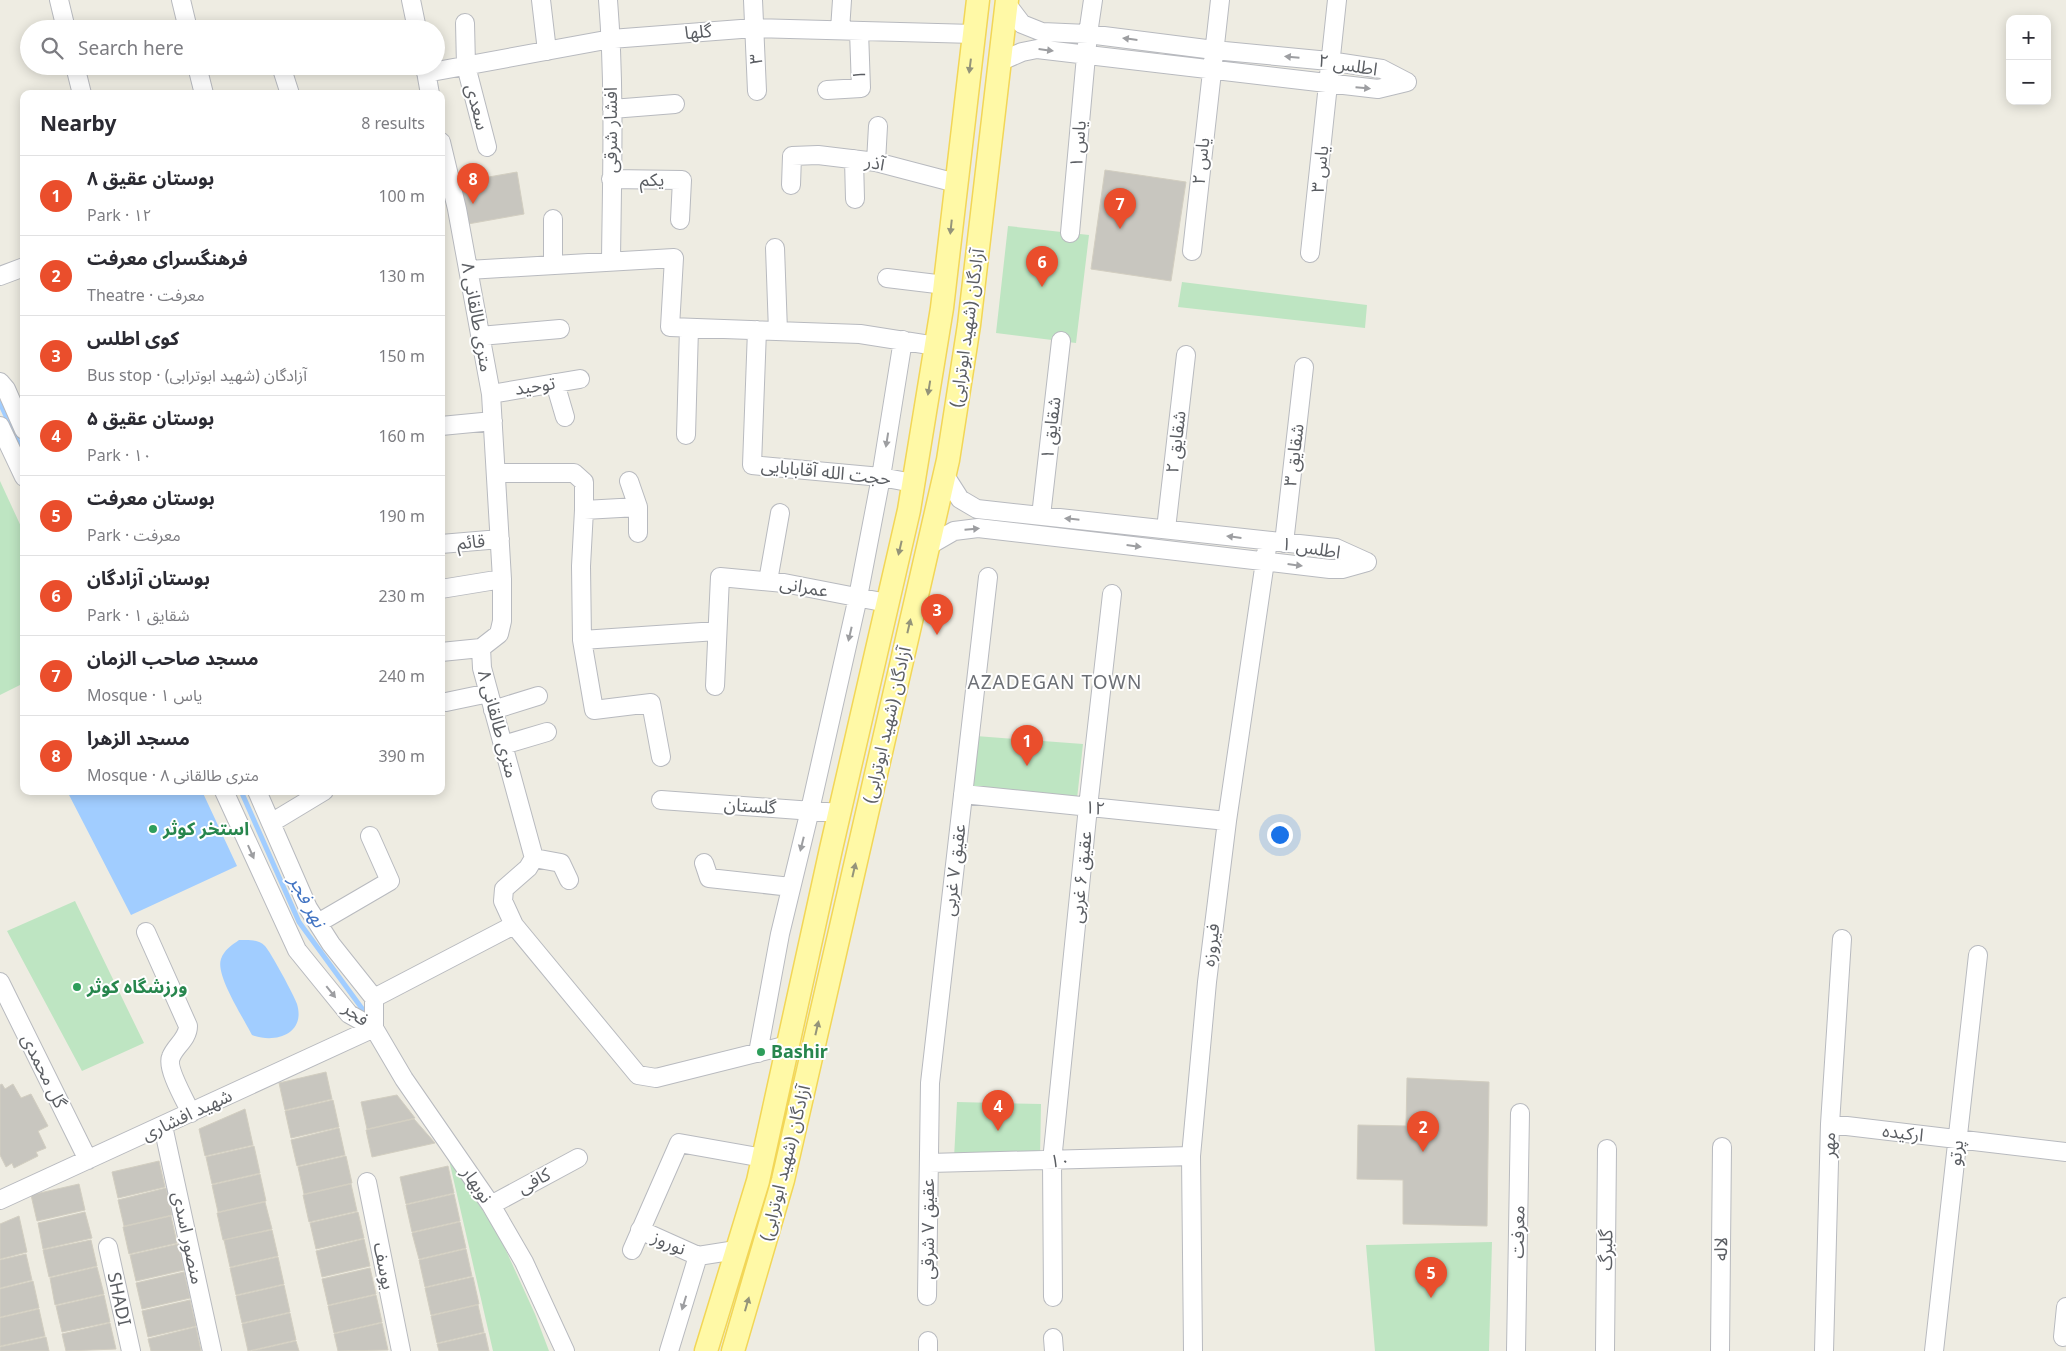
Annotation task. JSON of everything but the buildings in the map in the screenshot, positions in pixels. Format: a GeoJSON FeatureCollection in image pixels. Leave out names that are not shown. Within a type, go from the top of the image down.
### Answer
{"type":"FeatureCollection","features":[{"type":"Feature","properties":{"kind":"main road","name":"آزادگان (شهید ابوترابی)"},"geometry":{"type":"LineString","coordinates":[[706,1351],[758,1181],[909,510],[944,292],[978,0]]}},
{"type":"Feature","properties":{"kind":"main road","name":"آزادگان (شهید ابوترابی)"},"geometry":{"type":"LineString","coordinates":[[733,1351],[783,1180],[944,474],[972,301],[1006,1]]}},
{"type":"Feature","properties":{"kind":"main road"},"geometry":{"type":"LineString","coordinates":[[944,292],[972,301]]}},
{"type":"Feature","properties":{"kind":"street"},"geometry":{"type":"LineString","coordinates":[[59,0],[64,20]]}},
{"type":"Feature","properties":{"kind":"street"},"geometry":{"type":"LineString","coordinates":[[181,0],[186,20]]}},
{"type":"Feature","properties":{"kind":"street"},"geometry":{"type":"LineString","coordinates":[[411,0],[415,20]]}},
{"type":"Feature","properties":{"kind":"street"},"geometry":{"type":"LineString","coordinates":[[541,0],[547,51]]}},
{"type":"Feature","properties":{"kind":"street","name":"افشار شرقی"},"geometry":{"type":"LineString","coordinates":[[608,0],[611,39],[612,109],[611,260]]}},
{"type":"Feature","properties":{"kind":"street","name":"۳"},"geometry":{"type":"LineString","coordinates":[[753,0],[757,91]]}},
{"type":"Feature","properties":{"kind":"street"},"geometry":{"type":"LineString","coordinates":[[840,30],[842,0]]}},
{"type":"Feature","properties":{"kind":"street","name":"یاس ۱"},"geometry":{"type":"LineString","coordinates":[[1070,233],[1088,34],[1093,0]]}},
{"type":"Feature","properties":{"kind":"street","name":"یاس ۲"},"geometry":{"type":"LineString","coordinates":[[1192,251],[1220,0]]}},
{"type":"Feature","properties":{"kind":"street","name":"یاس ۳"},"geometry":{"type":"LineString","coordinates":[[1310,253],[1336,0]]}},
{"type":"Feature","properties":{"kind":"street","name":"اطلس ۲"},"geometry":{"type":"LineString","coordinates":[[999,62],[1037,48],[1378,89],[1407,82],[1382,69],[1329,61],[1214,50],[1088,34],[1042,32],[1022,24],[1006,1]]}},
{"type":"Feature","properties":{"kind":"street","name":"سعدی"},"geometry":{"type":"LineString","coordinates":[[465,23],[466,66],[488,147]]}},
{"type":"Feature","properties":{"kind":"street","name":"گلها"},"geometry":{"type":"LineString","coordinates":[[445,68],[466,66],[611,39],[754,28],[974,34]]}},
{"type":"Feature","properties":{"kind":"street","name":"۱"},"geometry":{"type":"LineString","coordinates":[[827,90],[861,88],[859,31]]}},
{"type":"Feature","properties":{"kind":"street"},"geometry":{"type":"LineString","coordinates":[[77,75],[81,90]]}},
{"type":"Feature","properties":{"kind":"street"},"geometry":{"type":"LineString","coordinates":[[199,75],[203,90]]}},
{"type":"Feature","properties":{"kind":"street"},"geometry":{"type":"LineString","coordinates":[[284,75],[289,90]]}},
{"type":"Feature","properties":{"kind":"street"},"geometry":{"type":"LineString","coordinates":[[426,75],[429,90]]}},
{"type":"Feature","properties":{"kind":"street"},"geometry":{"type":"LineString","coordinates":[[612,109],[675,104]]}},
{"type":"Feature","properties":{"kind":"street"},"geometry":{"type":"LineString","coordinates":[[876,162],[878,126]]}},
{"type":"Feature","properties":{"kind":"street","name":"آذر"},"geometry":{"type":"LineString","coordinates":[[792,185],[792,156],[818,155],[876,162],[956,183]]}},
{"type":"Feature","properties":{"kind":"street"},"geometry":{"type":"LineString","coordinates":[[854,159],[855,199]]}},
{"type":"Feature","properties":{"kind":"street","name":"۸ متری طالقانی"},"geometry":{"type":"LineString","coordinates":[[445,179],[468,270],[491,394],[502,579],[502,621],[499,634],[481,648],[482,668],[534,858]]}},
{"type":"Feature","properties":{"kind":"street","name":"یکم"},"geometry":{"type":"LineString","coordinates":[[611,179],[682,180],[680,220]]}},
{"type":"Feature","properties":{"kind":"street"},"geometry":{"type":"LineString","coordinates":[[553,219],[553,264]]}},
{"type":"Feature","properties":{"kind":"street"},"geometry":{"type":"LineString","coordinates":[[775,248],[778,331]]}},
{"type":"Feature","properties":{"kind":"street"},"geometry":{"type":"LineString","coordinates":[[468,270],[611,260],[674,258],[670,327],[860,334],[936,346]]}},
{"type":"Feature","properties":{"kind":"street"},"geometry":{"type":"LineString","coordinates":[[0,276],[20,268]]}},
{"type":"Feature","properties":{"kind":"street"},"geometry":{"type":"LineString","coordinates":[[887,278],[944,292]]}},
{"type":"Feature","properties":{"kind":"street"},"geometry":{"type":"LineString","coordinates":[[686,435],[689,328]]}},
{"type":"Feature","properties":{"kind":"street"},"geometry":{"type":"LineString","coordinates":[[480,336],[560,329]]}},
{"type":"Feature","properties":{"kind":"street","name":"حجت الله آقابابایی"},"geometry":{"type":"LineString","coordinates":[[757,330],[752,465],[881,477],[913,483]]}},
{"type":"Feature","properties":{"kind":"street"},"geometry":{"type":"LineString","coordinates":[[758,1053],[780,934],[858,597],[904,340]]}},
{"type":"Feature","properties":{"kind":"street","name":"شقایق ۱"},"geometry":{"type":"LineString","coordinates":[[1041,516],[1061,341]]}},
{"type":"Feature","properties":{"kind":"street","name":"شقایق ۲"},"geometry":{"type":"LineString","coordinates":[[1166,529],[1186,355]]}},
{"type":"Feature","properties":{"kind":"street","name":"شقایق ۳"},"geometry":{"type":"LineString","coordinates":[[1276,542],[1304,367]]}},
{"type":"Feature","properties":{"kind":"street","name":"توحید"},"geometry":{"type":"LineString","coordinates":[[491,394],[580,379]]}},
{"type":"Feature","properties":{"kind":"street"},"geometry":{"type":"LineString","coordinates":[[0,382],[6,389],[20,420]]}},
{"type":"Feature","properties":{"kind":"street"},"geometry":{"type":"LineString","coordinates":[[556,383],[565,417]]}},
{"type":"Feature","properties":{"kind":"street"},"geometry":{"type":"LineString","coordinates":[[445,426],[492,421]]}},
{"type":"Feature","properties":{"kind":"street"},"geometry":{"type":"LineString","coordinates":[[0,426],[20,468]]}},
{"type":"Feature","properties":{"kind":"street"},"geometry":{"type":"LineString","coordinates":[[496,473],[574,473],[584,482],[581,566],[582,640],[594,710],[651,703],[660,757]]}},
{"type":"Feature","properties":{"kind":"street","name":"اطلس ۱"},"geometry":{"type":"LineString","coordinates":[[928,546],[954,531],[978,528],[1336,569],[1367,562],[1336,548],[977,509],[960,499],[944,474]]}},
{"type":"Feature","properties":{"kind":"street"},"geometry":{"type":"LineString","coordinates":[[629,481],[638,507],[638,533]]}},
{"type":"Feature","properties":{"kind":"street"},"geometry":{"type":"LineString","coordinates":[[584,510],[638,507]]}},
{"type":"Feature","properties":{"kind":"street"},"geometry":{"type":"LineString","coordinates":[[768,581],[780,513]]}},
{"type":"Feature","properties":{"kind":"street","name":"قائم"},"geometry":{"type":"LineString","coordinates":[[445,544],[500,539]]}},
{"type":"Feature","properties":{"kind":"street","name":"فیروزه"},"geometry":{"type":"LineString","coordinates":[[1193,1351],[1191,1156],[1207,982],[1227,821],[1265,562],[1276,542]]}},
{"type":"Feature","properties":{"kind":"street","name":"عقیق ۷ غربی"},"geometry":{"type":"LineString","coordinates":[[928,1163],[930,1083],[988,577]]}},
{"type":"Feature","properties":{"kind":"street","name":"عمرانی"},"geometry":{"type":"LineString","coordinates":[[717,631],[720,578],[784,582],[887,603]]}},
{"type":"Feature","properties":{"kind":"street"},"geometry":{"type":"LineString","coordinates":[[445,587],[502,579]]}},
{"type":"Feature","properties":{"kind":"street","name":"عقیق ۶ غربی"},"geometry":{"type":"LineString","coordinates":[[1053,1297],[1052,1161],[1112,594]]}},
{"type":"Feature","properties":{"kind":"street"},"geometry":{"type":"LineString","coordinates":[[582,640],[717,631],[715,686]]}},
{"type":"Feature","properties":{"kind":"street"},"geometry":{"type":"LineString","coordinates":[[445,652],[481,648]]}},
{"type":"Feature","properties":{"kind":"street"},"geometry":{"type":"LineString","coordinates":[[446,702],[488,693]]}},
{"type":"Feature","properties":{"kind":"street"},"geometry":{"type":"LineString","coordinates":[[493,710],[538,696]]}},
{"type":"Feature","properties":{"kind":"street"},"geometry":{"type":"LineString","coordinates":[[503,745],[547,732]]}},
{"type":"Feature","properties":{"kind":"street","name":"۱۲"},"geometry":{"type":"LineString","coordinates":[[963,794],[1227,821]]}},
{"type":"Feature","properties":{"kind":"street","name":"فجر"},"geometry":{"type":"LineString","coordinates":[[226,795],[297,950],[349,1014],[374,1028],[374,998],[331,944],[308,908],[259,795]]}},
{"type":"Feature","properties":{"kind":"street"},"geometry":{"type":"LineString","coordinates":[[270,823],[317,795]]}},
{"type":"Feature","properties":{"kind":"street","name":"گلستان"},"geometry":{"type":"LineString","coordinates":[[661,800],[840,813]]}},
{"type":"Feature","properties":{"kind":"street"},"geometry":{"type":"LineString","coordinates":[[318,923],[390,881],[370,836]]}},
{"type":"Feature","properties":{"kind":"street"},"geometry":{"type":"LineString","coordinates":[[568,880],[561,863],[534,858],[528,868],[504,888],[503,901],[514,925],[638,1075],[656,1078],[788,1045]]}},
{"type":"Feature","properties":{"kind":"street"},"geometry":{"type":"LineString","coordinates":[[704,863],[709,878],[791,887]]}},
{"type":"Feature","properties":{"kind":"street"},"geometry":{"type":"LineString","coordinates":[[374,998],[514,925]]}},
{"type":"Feature","properties":{"kind":"street"},"geometry":{"type":"LineString","coordinates":[[146,932],[188,1026],[186,1035],[171,1056],[170,1061],[172,1070],[191,1113]]}},
{"type":"Feature","properties":{"kind":"street","name":"مهر"},"geometry":{"type":"LineString","coordinates":[[1824,1351],[1830,1124],[1842,939]]}},
{"type":"Feature","properties":{"kind":"street","name":"پرتو"},"geometry":{"type":"LineString","coordinates":[[1934,1351],[1978,955]]}},
{"type":"Feature","properties":{"kind":"street","name":"گل محمدی"},"geometry":{"type":"LineString","coordinates":[[0,982],[88,1160]]}},
{"type":"Feature","properties":{"kind":"street","name":"شهید افشاری"},"geometry":{"type":"LineString","coordinates":[[0,1200],[374,1028]]}},
{"type":"Feature","properties":{"kind":"street","name":"نوبهار"},"geometry":{"type":"LineString","coordinates":[[374,1028],[404,1079],[490,1205],[524,1262],[565,1351]]}},
{"type":"Feature","properties":{"kind":"street","name":"معرفت"},"geometry":{"type":"LineString","coordinates":[[1516,1351],[1520,1114]]}},
{"type":"Feature","properties":{"kind":"street","name":"ارکیده"},"geometry":{"type":"LineString","coordinates":[[1830,1124],[2066,1152]]}},
{"type":"Feature","properties":{"kind":"street","name":"منصور اسدی"},"geometry":{"type":"LineString","coordinates":[[163,1126],[212,1351]]}},
{"type":"Feature","properties":{"kind":"street"},"geometry":{"type":"LineString","coordinates":[[632,1250],[679,1143],[763,1158]]}},
{"type":"Feature","properties":{"kind":"street","name":"لاله"},"geometry":{"type":"LineString","coordinates":[[1720,1351],[1722,1146]]}},
{"type":"Feature","properties":{"kind":"street","name":"گلبرگ"},"geometry":{"type":"LineString","coordinates":[[1605,1351],[1607,1148]]}},
{"type":"Feature","properties":{"kind":"street","name":"۱۰"},"geometry":{"type":"LineString","coordinates":[[928,1163],[1191,1156]]}},
{"type":"Feature","properties":{"kind":"street","name":"کافی"},"geometry":{"type":"LineString","coordinates":[[490,1205],[578,1158]]}},
{"type":"Feature","properties":{"kind":"street","name":"عقیق ۷ شرقی"},"geometry":{"type":"LineString","coordinates":[[927,1296],[928,1163]]}},
{"type":"Feature","properties":{"kind":"street","name":"یوسف"},"geometry":{"type":"LineString","coordinates":[[368,1182],[401,1351]]}},
{"type":"Feature","properties":{"kind":"street","name":"نوروز"},"geometry":{"type":"LineString","coordinates":[[640,1230],[698,1256]]}},
{"type":"Feature","properties":{"kind":"street","name":"SHADI"},"geometry":{"type":"LineString","coordinates":[[108,1247],[130,1351]]}},
{"type":"Feature","properties":{"kind":"street"},"geometry":{"type":"LineString","coordinates":[[669,1351],[698,1256],[736,1250]]}},
{"type":"Feature","properties":{"kind":"street"},"geometry":{"type":"LineString","coordinates":[[2063,1337],[2066,1307]]}},
{"type":"Feature","properties":{"kind":"green space"},"geometry":{"type":"Polygon","coordinates":[[[1008,226],[1089,235],[1076,343],[996,333],[1008,226]]]}},
{"type":"Feature","properties":{"kind":"green space"},"geometry":{"type":"Polygon","coordinates":[[[1182,282],[1367,305],[1365,328],[1178,307],[1182,282]]]}},
{"type":"Feature","properties":{"kind":"green space"},"geometry":{"type":"Polygon","coordinates":[[[0,481],[20,524],[20,685],[0,695],[0,481]]]}},
{"type":"Feature","properties":{"kind":"green space"},"geometry":{"type":"Polygon","coordinates":[[[976,736],[1083,744],[1077,799],[973,788],[976,736]]]}},
{"type":"Feature","properties":{"kind":"green space","name":"ورزشگاه کوثر"},"geometry":{"type":"Polygon","coordinates":[[[75,901],[144,1043],[82,1071],[7,931],[75,901]]]}},
{"type":"Feature","properties":{"kind":"green space"},"geometry":{"type":"Polygon","coordinates":[[[957,1102],[1041,1104],[1040,1158],[954,1158],[957,1102]]]}},
{"type":"Feature","properties":{"kind":"green space"},"geometry":{"type":"Polygon","coordinates":[[[449,1160],[498,1233],[535,1314],[549,1351],[493,1351],[449,1160]]]}},
{"type":"Feature","properties":{"kind":"green space"},"geometry":{"type":"Polygon","coordinates":[[[1492,1242],[1489,1351],[1375,1351],[1366,1245],[1492,1242]]]}},
{"type":"Feature","properties":{"kind":"water","name":"استخر کوثر"},"geometry":{"type":"Polygon","coordinates":[[[69,795],[204,795],[237,866],[131,915],[69,795]]]}},
{"type":"Feature","properties":{"kind":"water"},"geometry":{"type":"Polygon","coordinates":[[[239,940],[256,941],[265,946],[292,993],[299,1014],[297,1023],[286,1034],[270,1038],[252,1035],[231,997],[220,966],[222,956],[226,950],[239,940]]]}},
{"type":"Feature","properties":{"kind":"waterway","name":"نهر فجر"},"geometry":{"type":"LineString","coordinates":[[0,403],[20,446]]}},
{"type":"Feature","properties":{"kind":"waterway","name":"نهر فجر"},"geometry":{"type":"LineString","coordinates":[[243,795],[299,922],[366,1014]]}},
{"type":"Feature","properties":{"kind":"place","name":"مسجد الزهرا"},"geometry":{"type":"Point","coordinates":[473,204]}},
{"type":"Feature","properties":{"kind":"place","name":"مسجد صاحب الزمان"},"geometry":{"type":"Point","coordinates":[1120,229]}},
{"type":"Feature","properties":{"kind":"place","name":"بوستان آزادگان"},"geometry":{"type":"Point","coordinates":[1042,287]}},
{"type":"Feature","properties":{"kind":"place","name":"کوی اطلس"},"geometry":{"type":"Point","coordinates":[937,635]}},
{"type":"Feature","properties":{"kind":"place","name":"بوستان عقیق ۸"},"geometry":{"type":"Point","coordinates":[1027,766]}},
{"type":"Feature","properties":{"kind":"place","name":"استخر کوثر"},"geometry":{"type":"Point","coordinates":[153,829]}},
{"type":"Feature","properties":{"kind":"place","name":"ورزشگاه کوثر"},"geometry":{"type":"Point","coordinates":[77,987]}},
{"type":"Feature","properties":{"kind":"place","name":"Bashir"},"geometry":{"type":"Point","coordinates":[761,1052]}},
{"type":"Feature","properties":{"kind":"place","name":"بوستان عقیق ۵"},"geometry":{"type":"Point","coordinates":[998,1131]}},
{"type":"Feature","properties":{"kind":"place","name":"فرهنگسرای معرفت"},"geometry":{"type":"Point","coordinates":[1423,1152]}},
{"type":"Feature","properties":{"kind":"place","name":"بوستان معرفت"},"geometry":{"type":"Point","coordinates":[1431,1298]}},
{"type":"Feature","properties":{"kind":"district","name":"AZADEGAN TOWN"},"geometry":{"type":"Point","coordinates":[1055,682]}}]}
